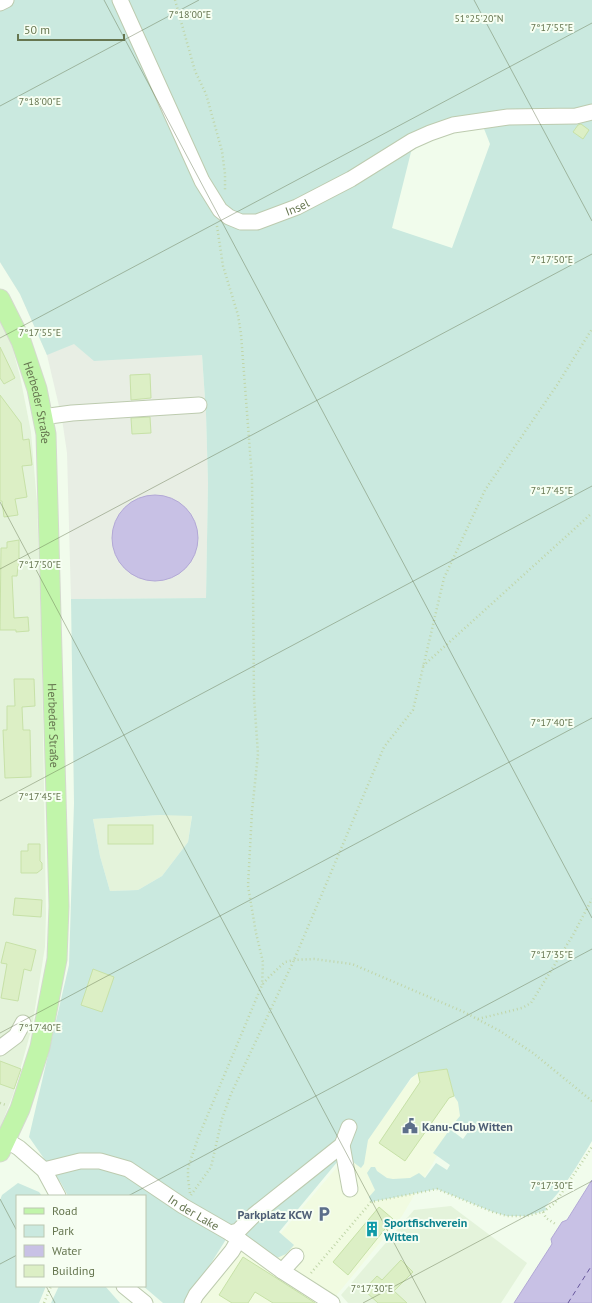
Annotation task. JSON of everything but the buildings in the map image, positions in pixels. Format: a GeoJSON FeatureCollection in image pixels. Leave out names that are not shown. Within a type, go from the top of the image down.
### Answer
{"type":"FeatureCollection","features":[{"type":"Feature","properties":{"kind":"main road","name":"Herbeder Straße"},"geometry":{"type":"LineString","coordinates":[[0,299],[21,341],[38,389],[46,442],[59,906],[57,959],[40,1047],[20,1108],[3,1146]]}},
{"type":"Feature","properties":{"kind":"street"},"geometry":{"type":"LineString","coordinates":[[0,3],[6,0]]}},
{"type":"Feature","properties":{"kind":"street","name":"Insel"},"geometry":{"type":"LineString","coordinates":[[120,0],[202,181],[220,210],[229,217],[241,222],[257,222],[271,218],[310,201],[352,179],[412,141],[453,125],[508,117],[576,116],[592,112]]}},
{"type":"Feature","properties":{"kind":"street"},"geometry":{"type":"LineString","coordinates":[[42,417],[72,413],[199,405]]}},
{"type":"Feature","properties":{"kind":"street"},"geometry":{"type":"LineString","coordinates":[[0,1048],[16,1036],[23,1023]]}},
{"type":"Feature","properties":{"kind":"street"},"geometry":{"type":"LineString","coordinates":[[192,1303],[196,1295],[232,1251],[234,1236],[238,1231],[254,1215],[342,1145],[349,1127]]}},
{"type":"Feature","properties":{"kind":"street"},"geometry":{"type":"LineString","coordinates":[[342,1145],[350,1188]]}},
{"type":"Feature","properties":{"kind":"street"},"geometry":{"type":"LineString","coordinates":[[3,1146],[19,1148],[44,1170],[57,1195]]}},
{"type":"Feature","properties":{"kind":"street","name":"In der Lake"},"geometry":{"type":"LineString","coordinates":[[44,1170],[80,1161],[100,1161],[128,1169],[183,1206],[234,1236],[282,1271],[332,1303]]}},
{"type":"Feature","properties":{"kind":"street"},"geometry":{"type":"LineString","coordinates":[[282,1271],[296,1256]]}},
{"type":"Feature","properties":{"kind":"street"},"geometry":{"type":"LineString","coordinates":[[125,1287],[145,1303]]}},
{"type":"Feature","properties":{"kind":"path"},"geometry":{"type":"LineString","coordinates":[[175,0],[195,70],[206,94],[222,150],[225,174],[225,195],[220,210]]}},
{"type":"Feature","properties":{"kind":"path"},"geometry":{"type":"LineString","coordinates":[[216,227],[223,266],[238,315],[241,334],[252,478],[254,697],[258,754],[252,811],[248,886],[256,933],[263,962],[262,985]]}},
{"type":"Feature","properties":{"kind":"path"},"geometry":{"type":"LineString","coordinates":[[592,329],[557,384],[485,490],[444,578],[413,710],[384,747],[294,960],[231,1094],[222,1119],[210,1167],[191,1196],[188,1168],[198,1138],[262,985],[285,962],[294,960],[314,959],[352,964],[464,1012],[500,1031],[533,1053],[592,1101]]}},
{"type":"Feature","properties":{"kind":"path"},"geometry":{"type":"LineString","coordinates":[[423,666],[592,513]]}},
{"type":"Feature","properties":{"kind":"path"},"geometry":{"type":"LineString","coordinates":[[477,1019],[522,1008],[531,1003],[573,935],[592,899]]}},
{"type":"Feature","properties":{"kind":"path"},"geometry":{"type":"LineString","coordinates":[[302,1284],[371,1202],[437,1189],[493,1212],[507,1216],[526,1216],[543,1212],[550,1208],[558,1200],[592,1147]]}},
{"type":"Feature","properties":{"kind":"path"},"geometry":{"type":"LineString","coordinates":[[543,1212],[546,1218],[557,1225]]}},
{"type":"Feature","properties":{"kind":"path"},"geometry":{"type":"LineString","coordinates":[[44,1303],[51,1287]]}},
{"type":"Feature","properties":{"kind":"shaded area"},"geometry":{"type":"Polygon","coordinates":[[[0,262],[202,355],[206,414],[208,483],[206,598],[71,599],[67,453],[62,419],[47,355],[20,294],[0,262]]]}},
{"type":"Feature","properties":{"kind":"shaded area"},"geometry":{"type":"Polygon","coordinates":[[[0,320],[8,332],[20,376],[31,432],[37,503],[42,663],[46,913],[45,947],[32,1027],[13,1095],[0,1128],[0,320]]]}},
{"type":"Feature","properties":{"kind":"shaded area"},"geometry":{"type":"Polygon","coordinates":[[[161,815],[192,815],[188,842],[162,876],[138,890],[110,891],[100,856],[93,819],[161,815]]]}},
{"type":"Feature","properties":{"kind":"shaded area"},"geometry":{"type":"Polygon","coordinates":[[[427,1061],[450,1065],[464,1110],[402,1216],[330,1303],[189,1303],[229,1240],[259,1259],[427,1061]]]}},
{"type":"Feature","properties":{"kind":"shaded area"},"geometry":{"type":"Polygon","coordinates":[[[451,1206],[527,1263],[501,1303],[348,1303],[341,1295],[414,1210],[451,1206]]]}},
{"type":"Feature","properties":{"kind":"green space"},"geometry":{"type":"Polygon","coordinates":[[[0,0],[592,0],[592,1141],[565,1184],[545,1207],[547,1210],[526,1216],[507,1216],[493,1212],[437,1189],[371,1202],[369,1197],[375,1190],[367,1173],[371,1167],[375,1167],[377,1171],[387,1178],[410,1178],[419,1173],[425,1178],[436,1163],[447,1170],[450,1165],[433,1153],[450,1129],[463,1139],[468,1132],[455,1122],[460,1116],[458,1102],[454,1096],[447,1069],[418,1073],[411,1078],[368,1140],[364,1164],[361,1168],[353,1162],[350,1154],[338,1161],[279,1232],[294,1245],[286,1254],[277,1258],[249,1241],[244,1231],[230,1233],[186,1303],[163,1303],[144,1287],[146,1287],[146,1195],[67,1195],[61,1183],[29,1137],[69,965],[74,803],[71,599],[206,598],[208,483],[206,414],[202,355],[94,361],[74,344],[47,355],[20,294],[0,262],[0,0]],[[479,116],[412,148],[392,228],[452,248],[490,144],[479,116]],[[161,815],[93,819],[100,856],[110,891],[138,890],[162,876],[188,842],[192,816],[161,815]]]}},
{"type":"Feature","properties":{"kind":"green space"},"geometry":{"type":"Polygon","coordinates":[[[18,1183],[39,1192],[41,1195],[16,1195],[16,1287],[46,1287],[39,1303],[0,1303],[0,1200],[2,1195],[18,1183]]]}},
{"type":"Feature","properties":{"kind":"green space"},"geometry":{"type":"Polygon","coordinates":[[[59,1287],[106,1287],[120,1303],[51,1303],[59,1287]]]}},
{"type":"Feature","properties":{"kind":"water"},"geometry":{"type":"Polygon","coordinates":[[[155,495],[171,499],[185,508],[194,522],[198,538],[194,554],[185,568],[171,577],[155,581],[139,577],[125,568],[116,554],[112,538],[116,522],[125,508],[139,499],[155,495]]]}},
{"type":"Feature","properties":{"kind":"water"},"geometry":{"type":"Polygon","coordinates":[[[592,1180],[592,1303],[514,1303],[552,1244],[551,1239],[562,1222],[567,1220],[592,1180]]]}},
{"type":"Feature","properties":{"kind":"ferry route"},"geometry":{"type":"LineString","coordinates":[[568,1303],[592,1265]]}},
{"type":"Feature","properties":{"kind":"place","name":"Kanu-Club Witten"},"geometry":{"type":"Point","coordinates":[410,1126]}},
{"type":"Feature","properties":{"kind":"place","name":"Parkplatz KCW"},"geometry":{"type":"Point","coordinates":[324,1214]}},
{"type":"Feature","properties":{"kind":"place","name":"Sportfischverein Witten"},"geometry":{"type":"Point","coordinates":[372,1229]}}]}
